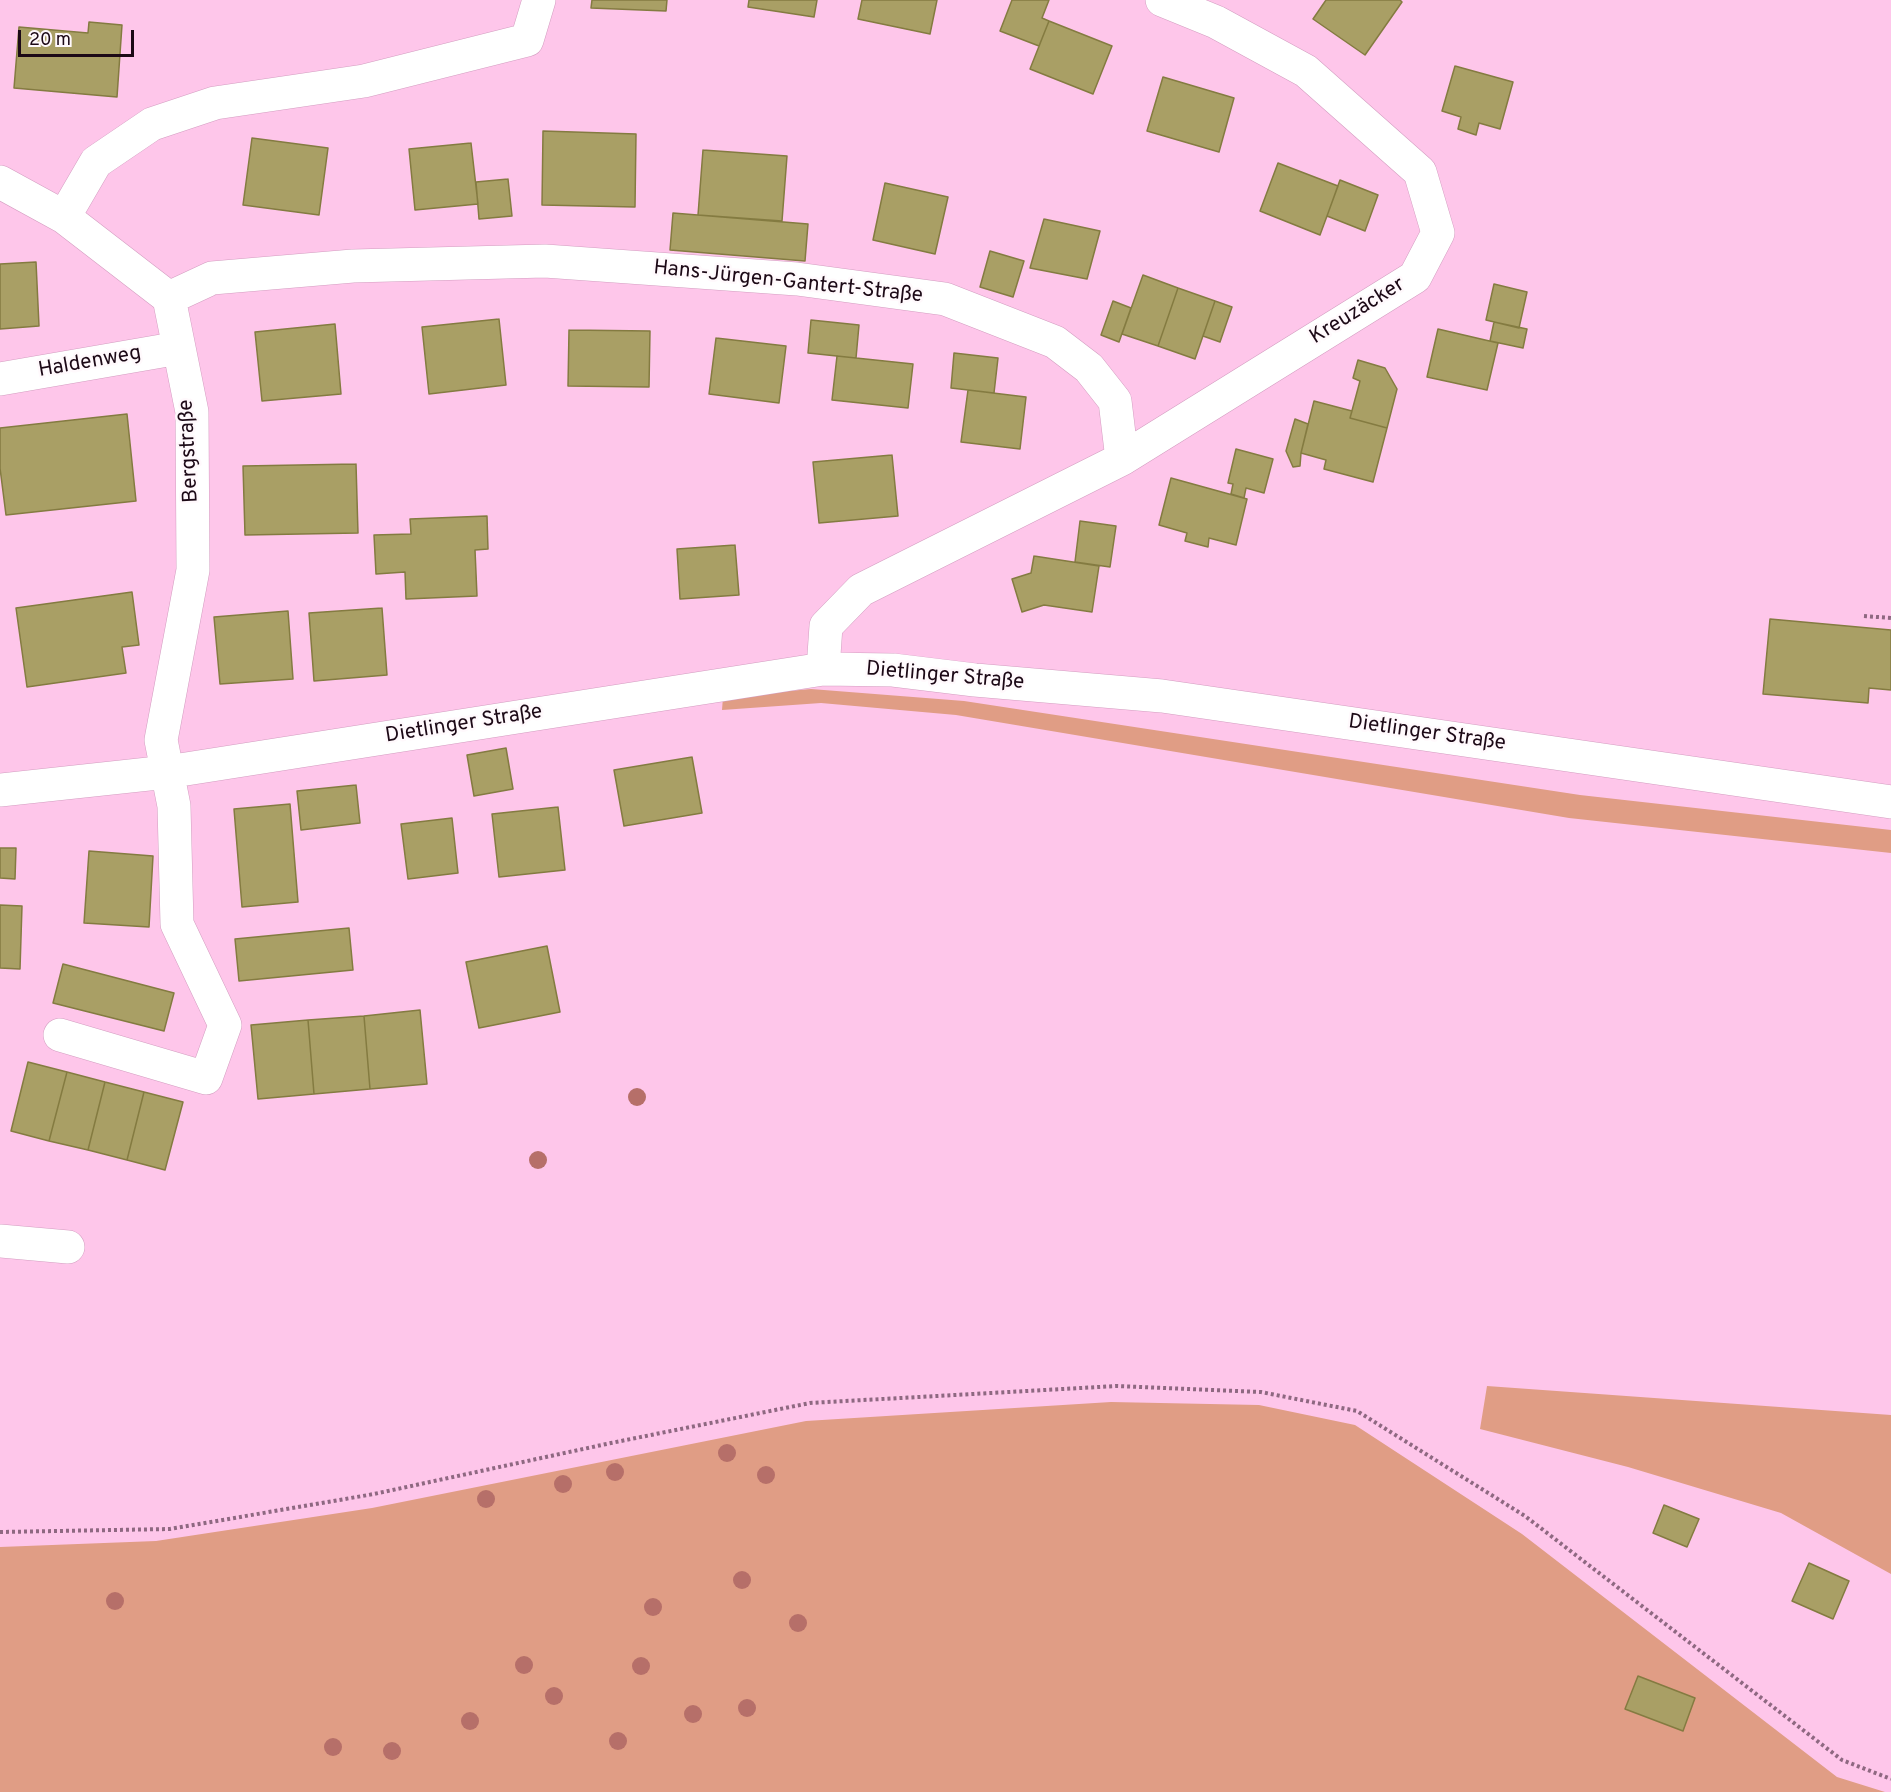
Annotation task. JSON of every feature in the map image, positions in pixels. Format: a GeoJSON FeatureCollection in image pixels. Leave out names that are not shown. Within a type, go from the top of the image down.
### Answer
{"type":"FeatureCollection","features":[{"type":"Feature","properties":{"kind":"street"},"geometry":{"type":"LineString","coordinates":[[64,217],[96,162],[152,124],[215,104],[364,81],[527,40],[539,0]]}},
{"type":"Feature","properties":{"kind":"street","name":"Kreuzäcker"},"geometry":{"type":"LineString","coordinates":[[1122,459],[1415,278],[1438,233],[1420,172],[1306,71],[1216,22],[1162,0]]}},
{"type":"Feature","properties":{"kind":"street"},"geometry":{"type":"LineString","coordinates":[[0,182],[64,217],[169,298]]}},
{"type":"Feature","properties":{"kind":"street","name":"Hans-Jürgen-Gantert-Straße"},"geometry":{"type":"LineString","coordinates":[[169,298],[212,278],[353,266],[545,261],[796,279],[945,299],[1055,342],[1089,368],[1115,401],[1122,459]]}},
{"type":"Feature","properties":{"kind":"street","name":"Bergstraße"},"geometry":{"type":"LineString","coordinates":[[60,1035],[206,1078],[225,1025],[177,924],[174,806],[161,740],[193,570],[192,412],[169,298]]}},
{"type":"Feature","properties":{"kind":"street","name":"Haldenweg"},"geometry":{"type":"LineString","coordinates":[[0,379],[179,348]]}},
{"type":"Feature","properties":{"kind":"street"},"geometry":{"type":"LineString","coordinates":[[823,669],[826,626],[861,590],[1122,459]]}},
{"type":"Feature","properties":{"kind":"street","name":"Dietlinger Straße"},"geometry":{"type":"LineString","coordinates":[[0,790],[167,772],[823,669],[893,670],[975,680],[1162,696],[1891,802]]}},
{"type":"Feature","properties":{"kind":"street"},"geometry":{"type":"LineString","coordinates":[[0,1241],[68,1247]]}},
{"type":"Feature","properties":{"kind":"path"},"geometry":{"type":"LineString","coordinates":[[1864,616],[1891,618]]}},
{"type":"Feature","properties":{"kind":"path"},"geometry":{"type":"LineString","coordinates":[[0,1532],[170,1529],[374,1494],[810,1403],[1117,1386],[1261,1392],[1357,1411],[1525,1516],[1842,1760],[1891,1779]]}},
{"type":"Feature","properties":{"kind":"shaded area"},"geometry":{"type":"Polygon","coordinates":[[[811,689],[964,701],[1580,795],[1891,830],[1891,853],[1569,818],[956,715],[821,703],[722,710],[723,697],[811,689]]]}},
{"type":"Feature","properties":{"kind":"shaded area"},"geometry":{"type":"Polygon","coordinates":[[[1487,1386],[1891,1415],[1891,1574],[1781,1513],[1628,1467],[1480,1429],[1487,1386]]]}},
{"type":"Feature","properties":{"kind":"shaded area"},"geometry":{"type":"Polygon","coordinates":[[[1111,1402],[1259,1405],[1355,1425],[1522,1534],[1837,1777],[1885,1792],[0,1792],[0,1547],[156,1541],[372,1508],[806,1421],[1111,1402]]]}},
{"type":"Feature","properties":{"kind":"building"},"geometry":{"type":"Polygon","coordinates":[[[592,0],[667,0],[666,11],[591,8],[592,0]]]}},
{"type":"Feature","properties":{"kind":"building"},"geometry":{"type":"Polygon","coordinates":[[[749,0],[817,0],[814,17],[748,7],[749,0]]]}},
{"type":"Feature","properties":{"kind":"building"},"geometry":{"type":"Polygon","coordinates":[[[862,0],[937,0],[930,34],[858,19],[862,0]]]}},
{"type":"Feature","properties":{"kind":"building"},"geometry":{"type":"Polygon","coordinates":[[[1012,0],[1049,0],[1042,18],[1049,21],[1039,46],[1000,31],[1012,0]]]}},
{"type":"Feature","properties":{"kind":"building"},"geometry":{"type":"Polygon","coordinates":[[[1326,0],[1400,0],[1402,2],[1365,55],[1313,19],[1326,0]]]}},
{"type":"Feature","properties":{"kind":"building"},"geometry":{"type":"Polygon","coordinates":[[[1049,21],[1112,46],[1093,94],[1030,69],[1049,21]]]}},
{"type":"Feature","properties":{"kind":"building"},"geometry":{"type":"Polygon","coordinates":[[[89,22],[122,25],[117,97],[14,88],[19,27],[88,33],[89,22]]]}},
{"type":"Feature","properties":{"kind":"building"},"geometry":{"type":"Polygon","coordinates":[[[1455,66],[1513,82],[1500,129],[1479,123],[1476,135],[1458,129],[1461,117],[1442,111],[1455,66]]]}},
{"type":"Feature","properties":{"kind":"building"},"geometry":{"type":"Polygon","coordinates":[[[1163,77],[1234,98],[1219,152],[1147,131],[1163,77]]]}},
{"type":"Feature","properties":{"kind":"building"},"geometry":{"type":"Polygon","coordinates":[[[543,131],[636,134],[635,207],[542,205],[543,131]]]}},
{"type":"Feature","properties":{"kind":"building"},"geometry":{"type":"Polygon","coordinates":[[[252,138],[328,148],[319,215],[243,205],[252,138]]]}},
{"type":"Feature","properties":{"kind":"building"},"geometry":{"type":"Polygon","coordinates":[[[471,143],[478,204],[415,210],[409,149],[471,143]]]}},
{"type":"Feature","properties":{"kind":"building"},"geometry":{"type":"Polygon","coordinates":[[[703,150],[787,156],[782,221],[698,215],[703,150]]]}},
{"type":"Feature","properties":{"kind":"building"},"geometry":{"type":"Polygon","coordinates":[[[1278,163],[1338,186],[1320,235],[1260,211],[1278,163]]]}},
{"type":"Feature","properties":{"kind":"building"},"geometry":{"type":"Polygon","coordinates":[[[508,179],[512,216],[479,219],[476,182],[508,179]]]}},
{"type":"Feature","properties":{"kind":"building"},"geometry":{"type":"Polygon","coordinates":[[[1340,180],[1378,195],[1365,231],[1327,216],[1340,180]]]}},
{"type":"Feature","properties":{"kind":"building"},"geometry":{"type":"Polygon","coordinates":[[[885,183],[948,197],[935,254],[873,240],[885,183]]]}},
{"type":"Feature","properties":{"kind":"building"},"geometry":{"type":"Polygon","coordinates":[[[673,213],[808,224],[805,261],[670,250],[673,213]]]}},
{"type":"Feature","properties":{"kind":"building"},"geometry":{"type":"Polygon","coordinates":[[[1044,219],[1100,231],[1087,279],[1030,268],[1044,219]]]}},
{"type":"Feature","properties":{"kind":"building"},"geometry":{"type":"Polygon","coordinates":[[[990,251],[1024,261],[1013,297],[980,287],[990,251]]]}},
{"type":"Feature","properties":{"kind":"building"},"geometry":{"type":"Polygon","coordinates":[[[36,262],[39,326],[0,329],[0,264],[36,262]]]}},
{"type":"Feature","properties":{"kind":"building"},"geometry":{"type":"Polygon","coordinates":[[[1143,275],[1178,288],[1158,346],[1122,334],[1143,275]]]}},
{"type":"Feature","properties":{"kind":"building"},"geometry":{"type":"Polygon","coordinates":[[[1494,284],[1527,292],[1519,328],[1486,320],[1494,284]]]}},
{"type":"Feature","properties":{"kind":"building"},"geometry":{"type":"Polygon","coordinates":[[[1178,288],[1215,301],[1195,359],[1158,346],[1178,288]]]}},
{"type":"Feature","properties":{"kind":"building"},"geometry":{"type":"Polygon","coordinates":[[[1113,301],[1131,308],[1119,342],[1101,335],[1113,301]]]}},
{"type":"Feature","properties":{"kind":"building"},"geometry":{"type":"Polygon","coordinates":[[[1215,301],[1232,307],[1220,342],[1203,336],[1215,301]]]}},
{"type":"Feature","properties":{"kind":"building"},"geometry":{"type":"Polygon","coordinates":[[[499,319],[506,385],[429,394],[422,327],[499,319]]]}},
{"type":"Feature","properties":{"kind":"building"},"geometry":{"type":"Polygon","coordinates":[[[811,320],[859,325],[856,358],[808,353],[811,320]]]}},
{"type":"Feature","properties":{"kind":"building"},"geometry":{"type":"Polygon","coordinates":[[[1494,322],[1527,329],[1523,348],[1490,341],[1494,322]]]}},
{"type":"Feature","properties":{"kind":"building"},"geometry":{"type":"Polygon","coordinates":[[[335,324],[341,394],[262,401],[255,332],[335,324]]]}},
{"type":"Feature","properties":{"kind":"building"},"geometry":{"type":"Polygon","coordinates":[[[1438,329],[1498,343],[1487,390],[1427,377],[1438,329]]]}},
{"type":"Feature","properties":{"kind":"building"},"geometry":{"type":"Polygon","coordinates":[[[569,330],[650,331],[649,387],[568,386],[569,330]]]}},
{"type":"Feature","properties":{"kind":"building"},"geometry":{"type":"Polygon","coordinates":[[[716,338],[786,346],[779,403],[709,394],[716,338]]]}},
{"type":"Feature","properties":{"kind":"building"},"geometry":{"type":"Polygon","coordinates":[[[954,353],[998,358],[994,393],[951,388],[954,353]]]}},
{"type":"Feature","properties":{"kind":"building"},"geometry":{"type":"Polygon","coordinates":[[[837,356],[913,364],[908,408],[832,400],[837,356]]]}},
{"type":"Feature","properties":{"kind":"building"},"geometry":{"type":"Polygon","coordinates":[[[1358,360],[1385,368],[1397,389],[1387,428],[1350,418],[1360,381],[1353,378],[1358,360]]]}},
{"type":"Feature","properties":{"kind":"building"},"geometry":{"type":"Polygon","coordinates":[[[968,390],[1026,397],[1020,449],[961,442],[968,390]]]}},
{"type":"Feature","properties":{"kind":"building"},"geometry":{"type":"Polygon","coordinates":[[[1314,401],[1352,411],[1350,418],[1387,428],[1373,482],[1324,469],[1326,460],[1301,453],[1314,401]]]}},
{"type":"Feature","properties":{"kind":"building"},"geometry":{"type":"Polygon","coordinates":[[[127,414],[136,501],[6,515],[0,468],[0,428],[127,414]]]}},
{"type":"Feature","properties":{"kind":"building"},"geometry":{"type":"Polygon","coordinates":[[[1295,419],[1308,424],[1300,466],[1293,467],[1286,451],[1295,419]]]}},
{"type":"Feature","properties":{"kind":"building"},"geometry":{"type":"Polygon","coordinates":[[[1236,449],[1273,459],[1264,493],[1246,488],[1244,498],[1231,494],[1233,484],[1228,483],[1236,449]]]}},
{"type":"Feature","properties":{"kind":"building"},"geometry":{"type":"Polygon","coordinates":[[[892,455],[898,516],[819,523],[813,462],[892,455]]]}},
{"type":"Feature","properties":{"kind":"building"},"geometry":{"type":"Polygon","coordinates":[[[356,464],[358,533],[245,535],[243,466],[356,464]]]}},
{"type":"Feature","properties":{"kind":"building"},"geometry":{"type":"Polygon","coordinates":[[[1171,478],[1247,499],[1236,545],[1209,538],[1208,547],[1185,541],[1187,533],[1159,525],[1171,478]]]}},
{"type":"Feature","properties":{"kind":"building"},"geometry":{"type":"Polygon","coordinates":[[[487,516],[488,549],[475,550],[477,596],[406,599],[405,572],[376,574],[374,535],[411,534],[410,519],[487,516]]]}},
{"type":"Feature","properties":{"kind":"building"},"geometry":{"type":"Polygon","coordinates":[[[1080,521],[1116,526],[1110,567],[1075,562],[1080,521]]]}},
{"type":"Feature","properties":{"kind":"building"},"geometry":{"type":"Polygon","coordinates":[[[735,545],[739,595],[680,599],[677,549],[735,545]]]}},
{"type":"Feature","properties":{"kind":"building"},"geometry":{"type":"Polygon","coordinates":[[[1034,556],[1099,566],[1092,612],[1044,605],[1022,612],[1012,579],[1031,573],[1034,556]]]}},
{"type":"Feature","properties":{"kind":"building"},"geometry":{"type":"Polygon","coordinates":[[[132,592],[139,645],[122,647],[126,673],[27,687],[16,608],[132,592]]]}},
{"type":"Feature","properties":{"kind":"building"},"geometry":{"type":"Polygon","coordinates":[[[382,608],[387,675],[314,681],[309,613],[382,608]]]}},
{"type":"Feature","properties":{"kind":"building"},"geometry":{"type":"Polygon","coordinates":[[[288,611],[293,679],[220,684],[214,617],[288,611]]]}},
{"type":"Feature","properties":{"kind":"building"},"geometry":{"type":"Polygon","coordinates":[[[1770,619],[1891,630],[1891,690],[1869,688],[1868,703],[1763,694],[1770,619]]]}},
{"type":"Feature","properties":{"kind":"building"},"geometry":{"type":"Polygon","coordinates":[[[506,748],[513,789],[474,796],[467,755],[506,748]]]}},
{"type":"Feature","properties":{"kind":"building"},"geometry":{"type":"Polygon","coordinates":[[[692,757],[702,813],[624,826],[614,770],[692,757]]]}},
{"type":"Feature","properties":{"kind":"building"},"geometry":{"type":"Polygon","coordinates":[[[356,785],[360,823],[301,830],[297,791],[356,785]]]}},
{"type":"Feature","properties":{"kind":"building"},"geometry":{"type":"Polygon","coordinates":[[[290,804],[298,902],[242,907],[234,809],[290,804]]]}},
{"type":"Feature","properties":{"kind":"building"},"geometry":{"type":"Polygon","coordinates":[[[558,807],[565,870],[499,877],[492,814],[558,807]]]}},
{"type":"Feature","properties":{"kind":"building"},"geometry":{"type":"Polygon","coordinates":[[[452,818],[458,873],[408,879],[401,824],[452,818]]]}},
{"type":"Feature","properties":{"kind":"building"},"geometry":{"type":"Polygon","coordinates":[[[0,848],[16,848],[15,879],[0,878],[0,848]]]}},
{"type":"Feature","properties":{"kind":"building"},"geometry":{"type":"Polygon","coordinates":[[[89,851],[153,856],[149,927],[84,923],[89,851]]]}},
{"type":"Feature","properties":{"kind":"building"},"geometry":{"type":"Polygon","coordinates":[[[0,905],[22,906],[20,969],[0,968],[0,905]]]}},
{"type":"Feature","properties":{"kind":"building"},"geometry":{"type":"Polygon","coordinates":[[[349,928],[353,970],[239,981],[235,939],[349,928]]]}},
{"type":"Feature","properties":{"kind":"building"},"geometry":{"type":"Polygon","coordinates":[[[547,946],[560,1012],[479,1028],[466,962],[547,946]]]}},
{"type":"Feature","properties":{"kind":"building"},"geometry":{"type":"Polygon","coordinates":[[[63,964],[174,993],[164,1031],[53,1003],[63,964]]]}},
{"type":"Feature","properties":{"kind":"building"},"geometry":{"type":"Polygon","coordinates":[[[420,1010],[427,1084],[370,1089],[364,1016],[420,1010]]]}},
{"type":"Feature","properties":{"kind":"building"},"geometry":{"type":"Polygon","coordinates":[[[364,1016],[370,1089],[314,1094],[308,1020],[364,1016]]]}},
{"type":"Feature","properties":{"kind":"building"},"geometry":{"type":"Polygon","coordinates":[[[308,1020],[314,1094],[258,1099],[251,1025],[308,1020]]]}},
{"type":"Feature","properties":{"kind":"building"},"geometry":{"type":"Polygon","coordinates":[[[28,1062],[67,1072],[49,1141],[11,1131],[28,1062]]]}},
{"type":"Feature","properties":{"kind":"building"},"geometry":{"type":"Polygon","coordinates":[[[67,1072],[105,1082],[88,1150],[49,1141],[67,1072]]]}},
{"type":"Feature","properties":{"kind":"building"},"geometry":{"type":"Polygon","coordinates":[[[105,1082],[144,1092],[127,1160],[88,1150],[105,1082]]]}},
{"type":"Feature","properties":{"kind":"building"},"geometry":{"type":"Polygon","coordinates":[[[144,1092],[183,1102],[165,1170],[127,1160],[144,1092]]]}},
{"type":"Feature","properties":{"kind":"building"},"geometry":{"type":"Polygon","coordinates":[[[1664,1505],[1699,1519],[1687,1547],[1653,1533],[1664,1505]]]}},
{"type":"Feature","properties":{"kind":"building"},"geometry":{"type":"Polygon","coordinates":[[[1809,1563],[1849,1581],[1833,1619],[1792,1601],[1809,1563]]]}},
{"type":"Feature","properties":{"kind":"building"},"geometry":{"type":"Polygon","coordinates":[[[1638,1676],[1695,1698],[1683,1731],[1625,1709],[1638,1676]]]}}]}
